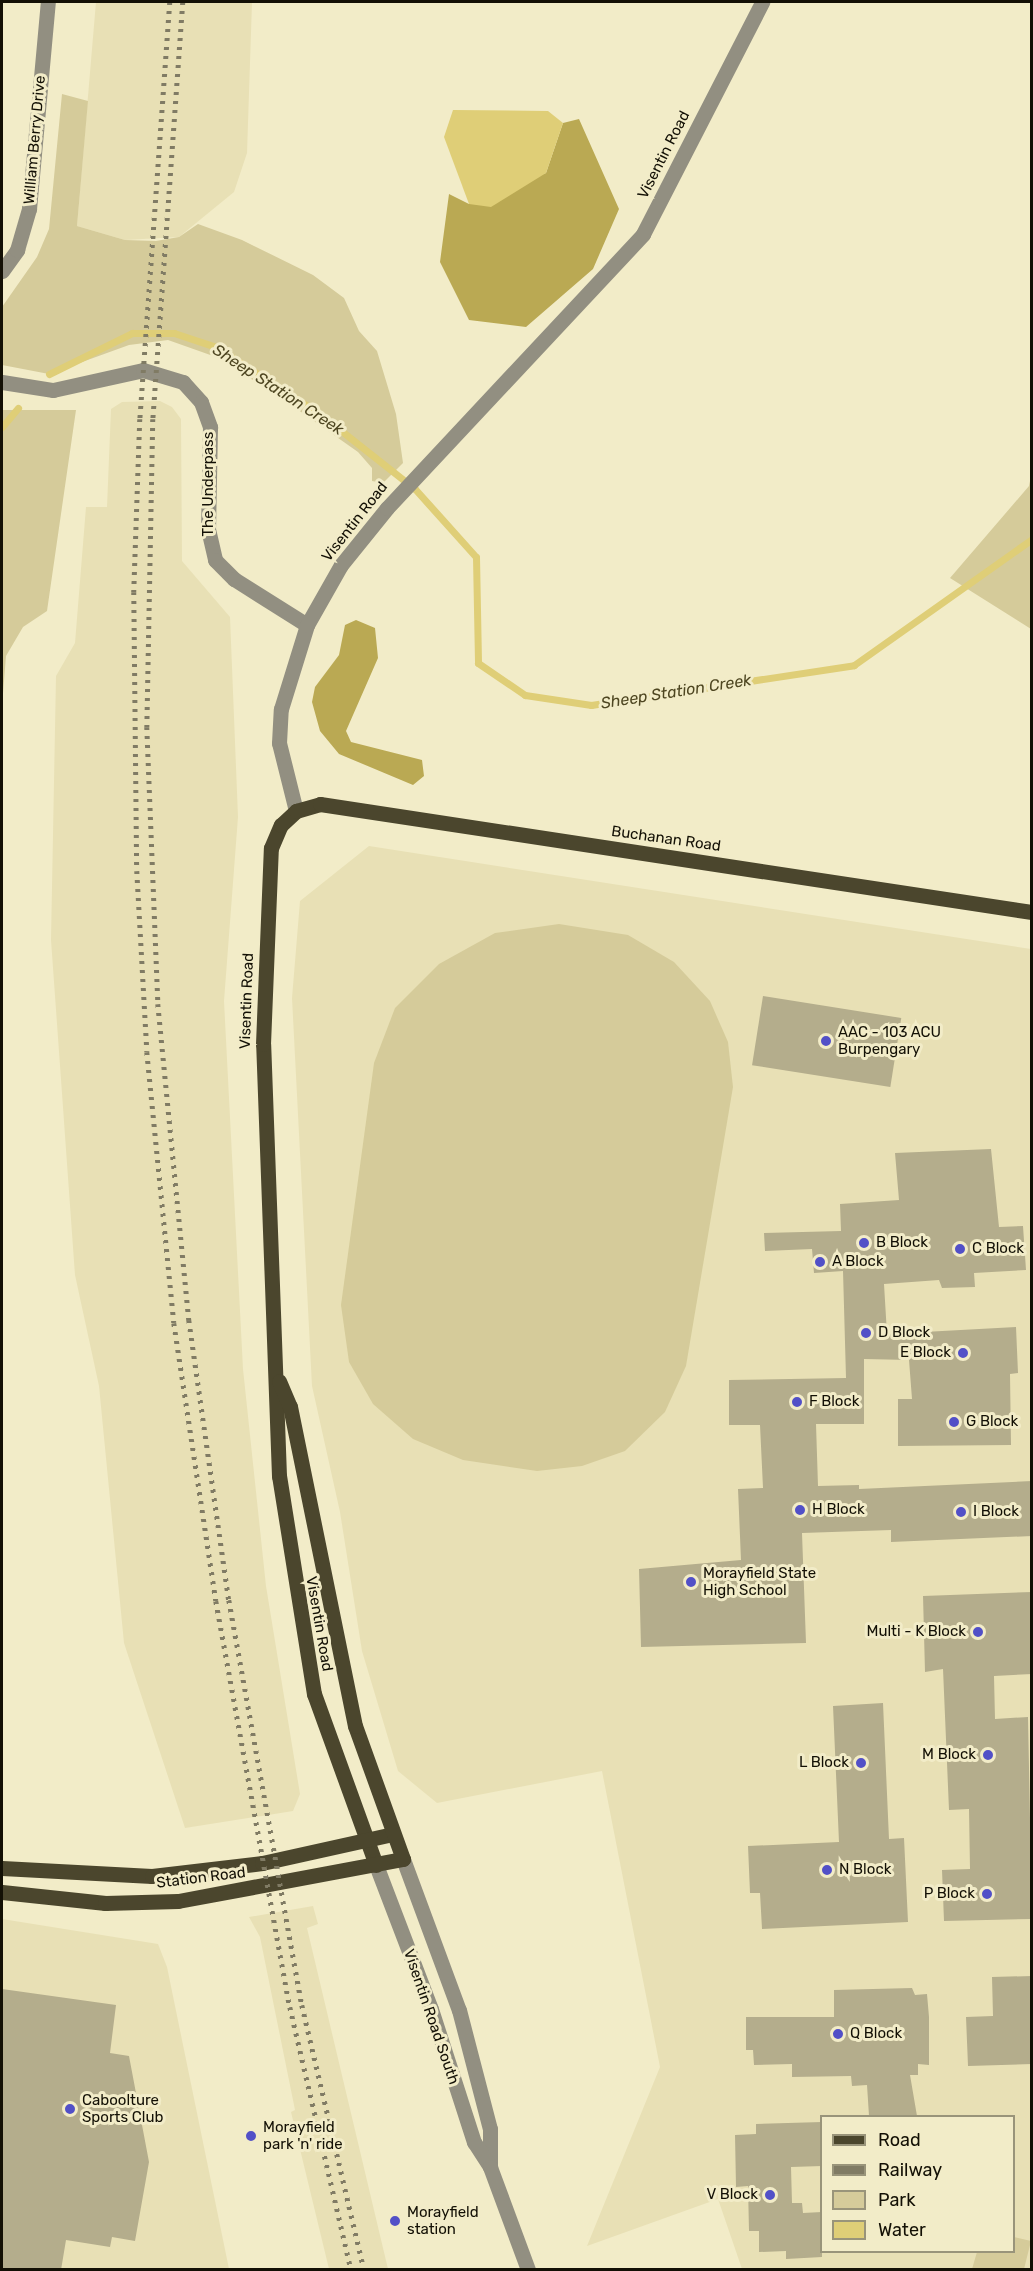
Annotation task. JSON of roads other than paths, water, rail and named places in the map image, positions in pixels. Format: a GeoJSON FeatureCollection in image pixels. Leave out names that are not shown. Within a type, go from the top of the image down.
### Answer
{"type":"FeatureCollection","features":[{"type":"Feature","properties":{"kind":"main road","name":"Buchanan Road"},"geometry":{"type":"LineString","coordinates":[[296,811],[320,804],[1032,912]]}},
{"type":"Feature","properties":{"kind":"main road","name":"Visentin Road"},"geometry":{"type":"LineString","coordinates":[[296,811],[281,825],[271,848],[263,1044],[279,1381],[273,1407],[279,1476],[305,1656],[325,1732],[375,1865]]}},
{"type":"Feature","properties":{"kind":"main road","name":"Visentin Road"},"geometry":{"type":"LineString","coordinates":[[279,1381],[290,1407],[356,1726],[403,1859]]}},
{"type":"Feature","properties":{"kind":"main road","name":"Station Road"},"geometry":{"type":"LineString","coordinates":[[2,1868],[152,1876],[237,1867],[393,1834]]}},
{"type":"Feature","properties":{"kind":"main road","name":"Station Road"},"geometry":{"type":"LineString","coordinates":[[2,1892],[105,1903],[178,1901],[403,1859]]}},
{"type":"Feature","properties":{"kind":"street","name":"William Berry Drive"},"geometry":{"type":"LineString","coordinates":[[2,272],[17,250],[29,210],[48,2]]}},
{"type":"Feature","properties":{"kind":"street","name":"Visentin Road"},"geometry":{"type":"LineString","coordinates":[[296,811],[279,743],[281,709],[307,625],[341,565],[424,466],[643,234],[762,2]]}},
{"type":"Feature","properties":{"kind":"street","name":"The Underpass"},"geometry":{"type":"LineString","coordinates":[[2,382],[53,390],[143,370],[183,382],[201,402],[210,427],[208,529],[215,560],[234,579],[307,625]]}},
{"type":"Feature","properties":{"kind":"street","name":"Visentin Road South"},"geometry":{"type":"LineString","coordinates":[[403,1859],[459,2010],[490,2128],[490,2167]]}},
{"type":"Feature","properties":{"kind":"street","name":"Visentin Road South"},"geometry":{"type":"LineString","coordinates":[[375,1865],[431,2009],[474,2142],[490,2167],[528,2270]]}},
{"type":"Feature","properties":{"kind":"water"},"geometry":{"type":"Polygon","coordinates":[[[453,110],[548,111],[563,123],[546,173],[491,207],[469,204],[444,137],[453,110]]]}},
{"type":"Feature","properties":{"kind":"waterway","name":"Sheep Station Creek"},"geometry":{"type":"LineString","coordinates":[[49,374],[132,333],[174,333],[216,347],[320,414],[415,489],[476,557],[478,663],[525,695],[591,705],[854,665],[1032,539]]}},
{"type":"Feature","properties":{"kind":"waterway","name":"Sheep Station Creek"},"geometry":{"type":"LineString","coordinates":[[2,427],[18,408]]}},
{"type":"Feature","properties":{"kind":"railway"},"geometry":{"type":"LineString","coordinates":[[170,2],[140,419],[134,592],[137,871],[147,1052],[174,1323],[216,1601],[290,2007],[351,2270]]}},
{"type":"Feature","properties":{"kind":"railway"},"geometry":{"type":"LineString","coordinates":[[183,2],[153,419],[147,727],[158,1004],[189,1320],[229,1600],[302,2005],[364,2270]]}},
{"type":"Feature","properties":{"kind":"place","name":"AAC - 103 ACU Burpengary"},"geometry":{"type":"Point","coordinates":[826,1041]}},
{"type":"Feature","properties":{"kind":"place","name":"B Block"},"geometry":{"type":"Point","coordinates":[864,1243]}},
{"type":"Feature","properties":{"kind":"place","name":"C Block"},"geometry":{"type":"Point","coordinates":[960,1249]}},
{"type":"Feature","properties":{"kind":"place","name":"A Block"},"geometry":{"type":"Point","coordinates":[820,1262]}},
{"type":"Feature","properties":{"kind":"place","name":"D Block"},"geometry":{"type":"Point","coordinates":[866,1333]}},
{"type":"Feature","properties":{"kind":"place","name":"E Block"},"geometry":{"type":"Point","coordinates":[963,1353]}},
{"type":"Feature","properties":{"kind":"place","name":"F Block"},"geometry":{"type":"Point","coordinates":[797,1402]}},
{"type":"Feature","properties":{"kind":"place","name":"G Block"},"geometry":{"type":"Point","coordinates":[954,1422]}},
{"type":"Feature","properties":{"kind":"place","name":"H Block"},"geometry":{"type":"Point","coordinates":[800,1510]}},
{"type":"Feature","properties":{"kind":"place","name":"I Block"},"geometry":{"type":"Point","coordinates":[961,1512]}},
{"type":"Feature","properties":{"kind":"place","name":"Morayfield State High School"},"geometry":{"type":"Point","coordinates":[691,1582]}},
{"type":"Feature","properties":{"kind":"place","name":"Multi - K Block"},"geometry":{"type":"Point","coordinates":[978,1632]}},
{"type":"Feature","properties":{"kind":"place","name":"M Block"},"geometry":{"type":"Point","coordinates":[988,1755]}},
{"type":"Feature","properties":{"kind":"place","name":"L Block"},"geometry":{"type":"Point","coordinates":[861,1763]}},
{"type":"Feature","properties":{"kind":"place","name":"N Block"},"geometry":{"type":"Point","coordinates":[827,1870]}},
{"type":"Feature","properties":{"kind":"place","name":"P Block"},"geometry":{"type":"Point","coordinates":[987,1894]}},
{"type":"Feature","properties":{"kind":"place","name":"Q Block"},"geometry":{"type":"Point","coordinates":[838,2034]}},
{"type":"Feature","properties":{"kind":"place","name":"Caboolture Sports Club"},"geometry":{"type":"Point","coordinates":[70,2109]}},
{"type":"Feature","properties":{"kind":"place","name":"Morayfield park 'n' ride"},"geometry":{"type":"Point","coordinates":[251,2136]}},
{"type":"Feature","properties":{"kind":"place","name":"V Block"},"geometry":{"type":"Point","coordinates":[770,2195]}},
{"type":"Feature","properties":{"kind":"place","name":"Morayfield station"},"geometry":{"type":"Point","coordinates":[395,2221]}}]}
